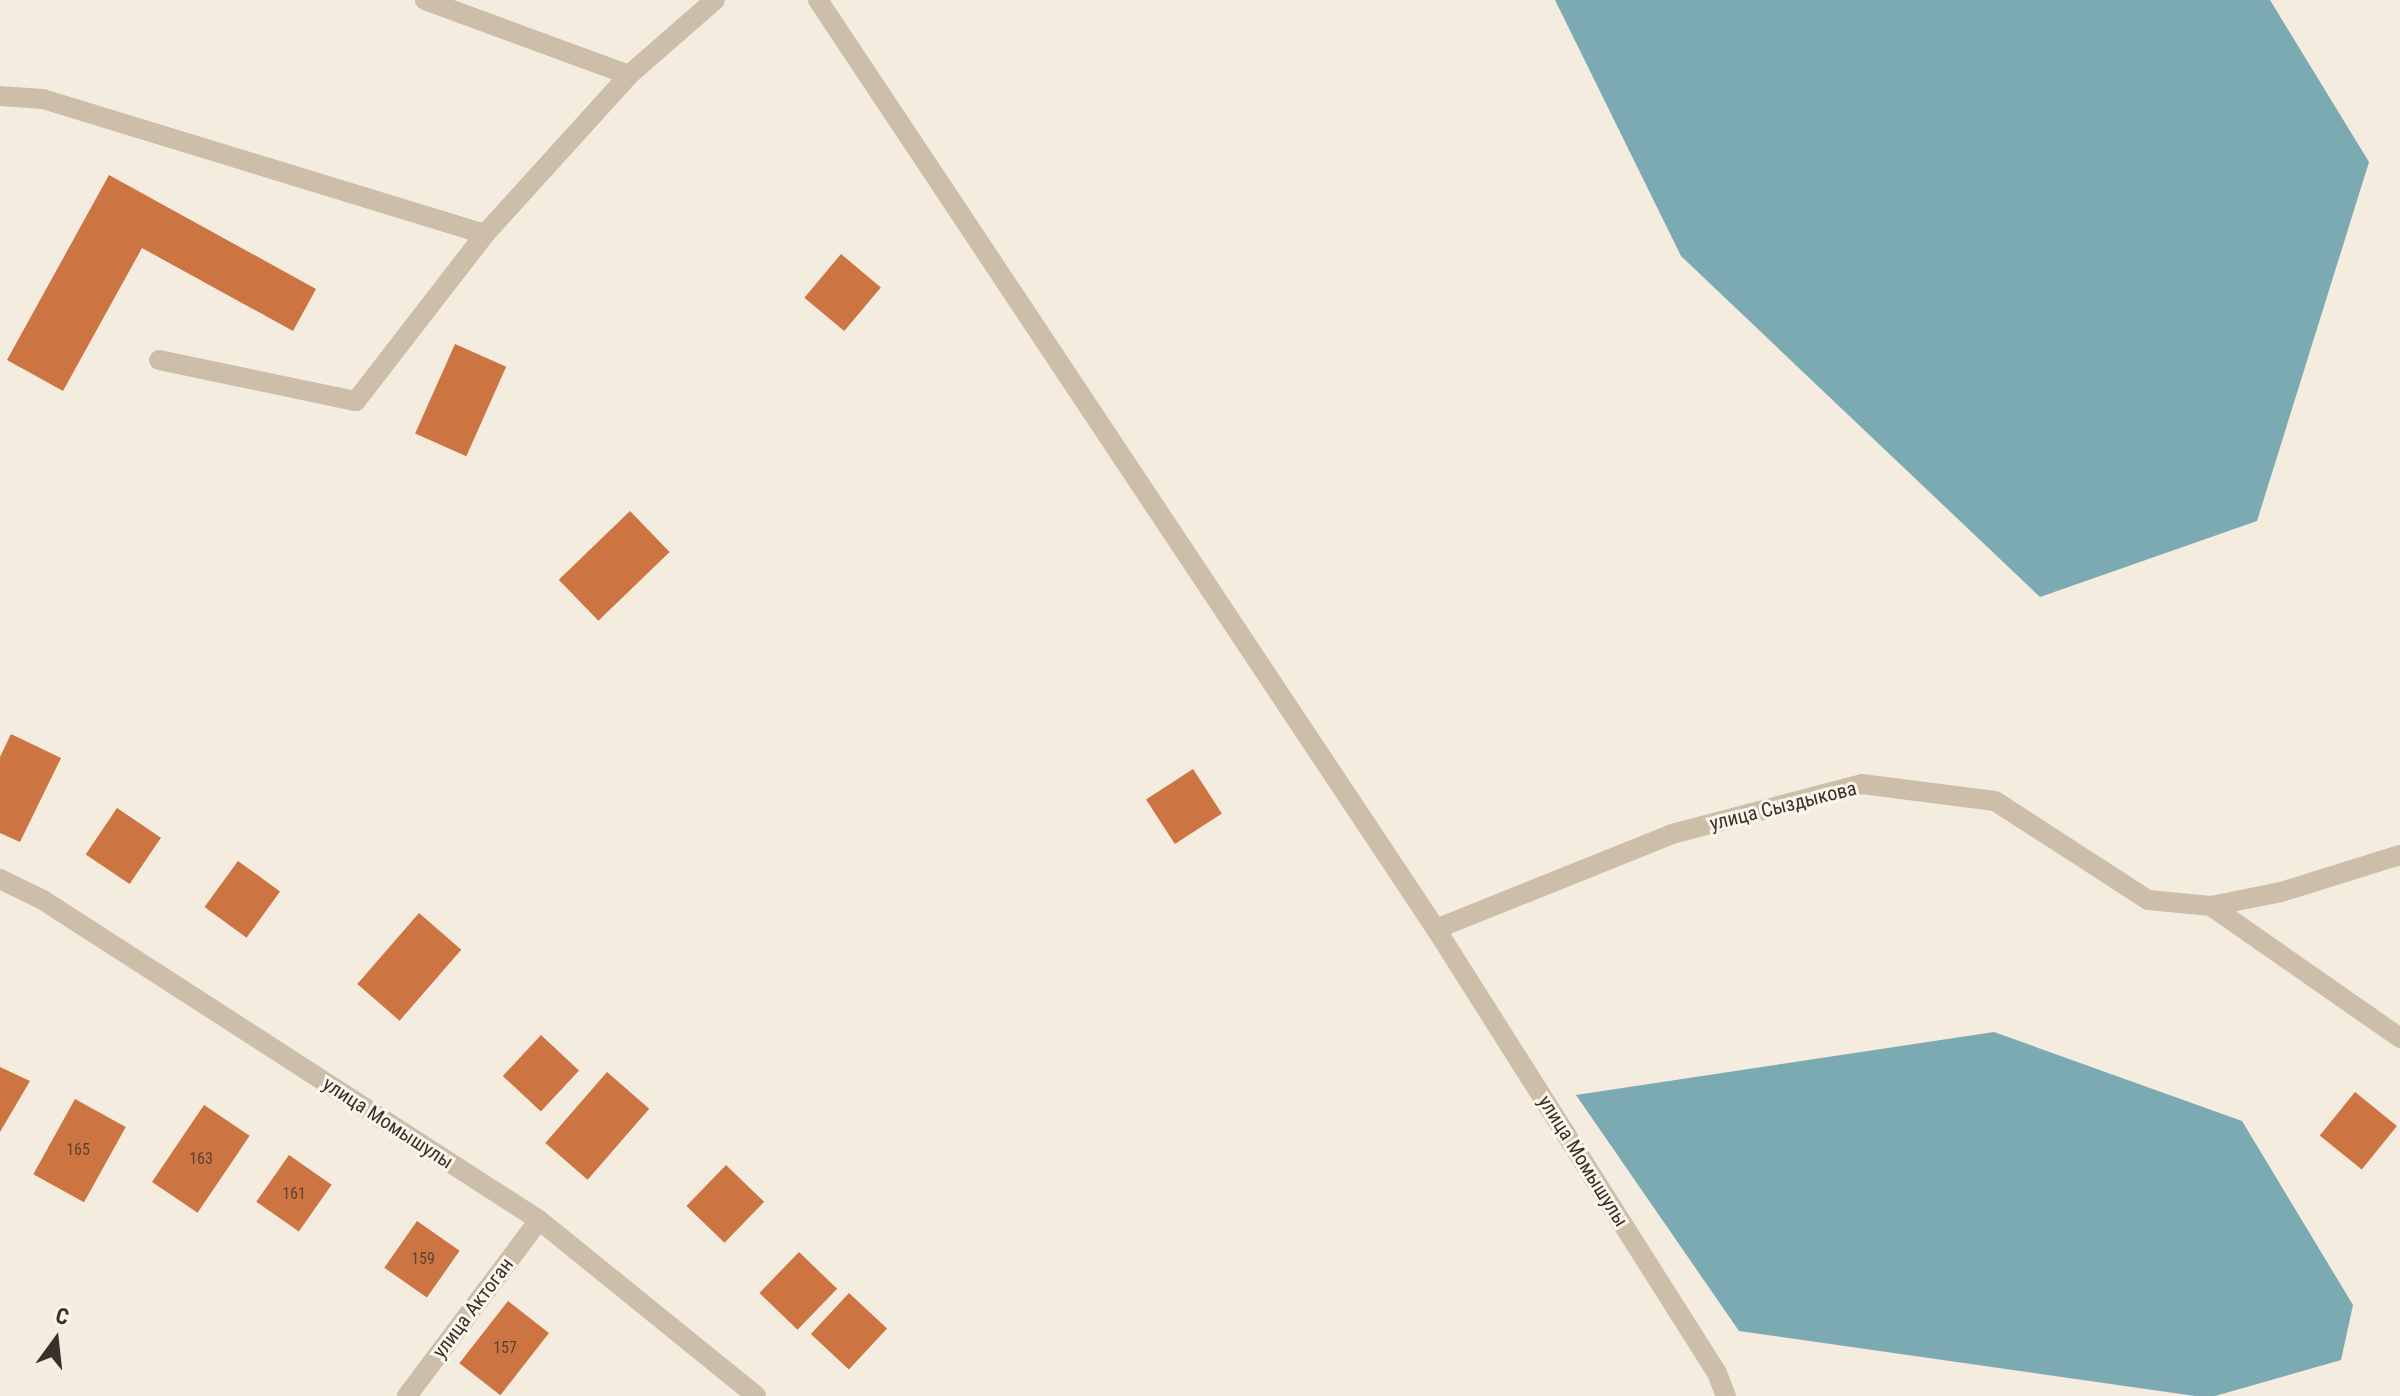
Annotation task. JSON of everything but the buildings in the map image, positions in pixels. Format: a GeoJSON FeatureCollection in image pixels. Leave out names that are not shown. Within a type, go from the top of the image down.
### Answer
{"type":"FeatureCollection","features":[{"type":"Feature","properties":{"kind":"street"},"geometry":{"type":"LineString","coordinates":[[425,0],[629,75]]}},
{"type":"Feature","properties":{"kind":"street"},"geometry":{"type":"LineString","coordinates":[[159,360],[356,401],[485,234],[629,75],[715,0]]}},
{"type":"Feature","properties":{"kind":"street","name":"улица Момышулы"},"geometry":{"type":"LineString","coordinates":[[818,0],[1436,929],[1717,1373],[1726,1396]]}},
{"type":"Feature","properties":{"kind":"street"},"geometry":{"type":"LineString","coordinates":[[0,96],[43,99],[485,234]]}},
{"type":"Feature","properties":{"kind":"street","name":"улица Сыздыкова"},"geometry":{"type":"LineString","coordinates":[[1436,929],[1672,834],[1862,784],[1995,801],[2148,900],[2211,906],[2281,892],[2400,855]]}},
{"type":"Feature","properties":{"kind":"street","name":"улица Момышулы"},"geometry":{"type":"LineString","coordinates":[[0,879],[43,900],[539,1220],[756,1396]]}},
{"type":"Feature","properties":{"kind":"street"},"geometry":{"type":"LineString","coordinates":[[2211,906],[2400,1038]]}},
{"type":"Feature","properties":{"kind":"street","name":"улица Актоган"},"geometry":{"type":"LineString","coordinates":[[407,1396],[539,1220]]}},
{"type":"Feature","properties":{"kind":"water"},"geometry":{"type":"Polygon","coordinates":[[[1555,0],[2270,0],[2369,162],[2257,521],[2040,597],[1681,256],[1555,0]]]}},
{"type":"Feature","properties":{"kind":"water"},"geometry":{"type":"Polygon","coordinates":[[[1994,1032],[2242,1121],[2353,1305],[2341,1360],[2215,1396],[2195,1396],[1739,1331],[1576,1095],[1994,1032]]]}}]}
